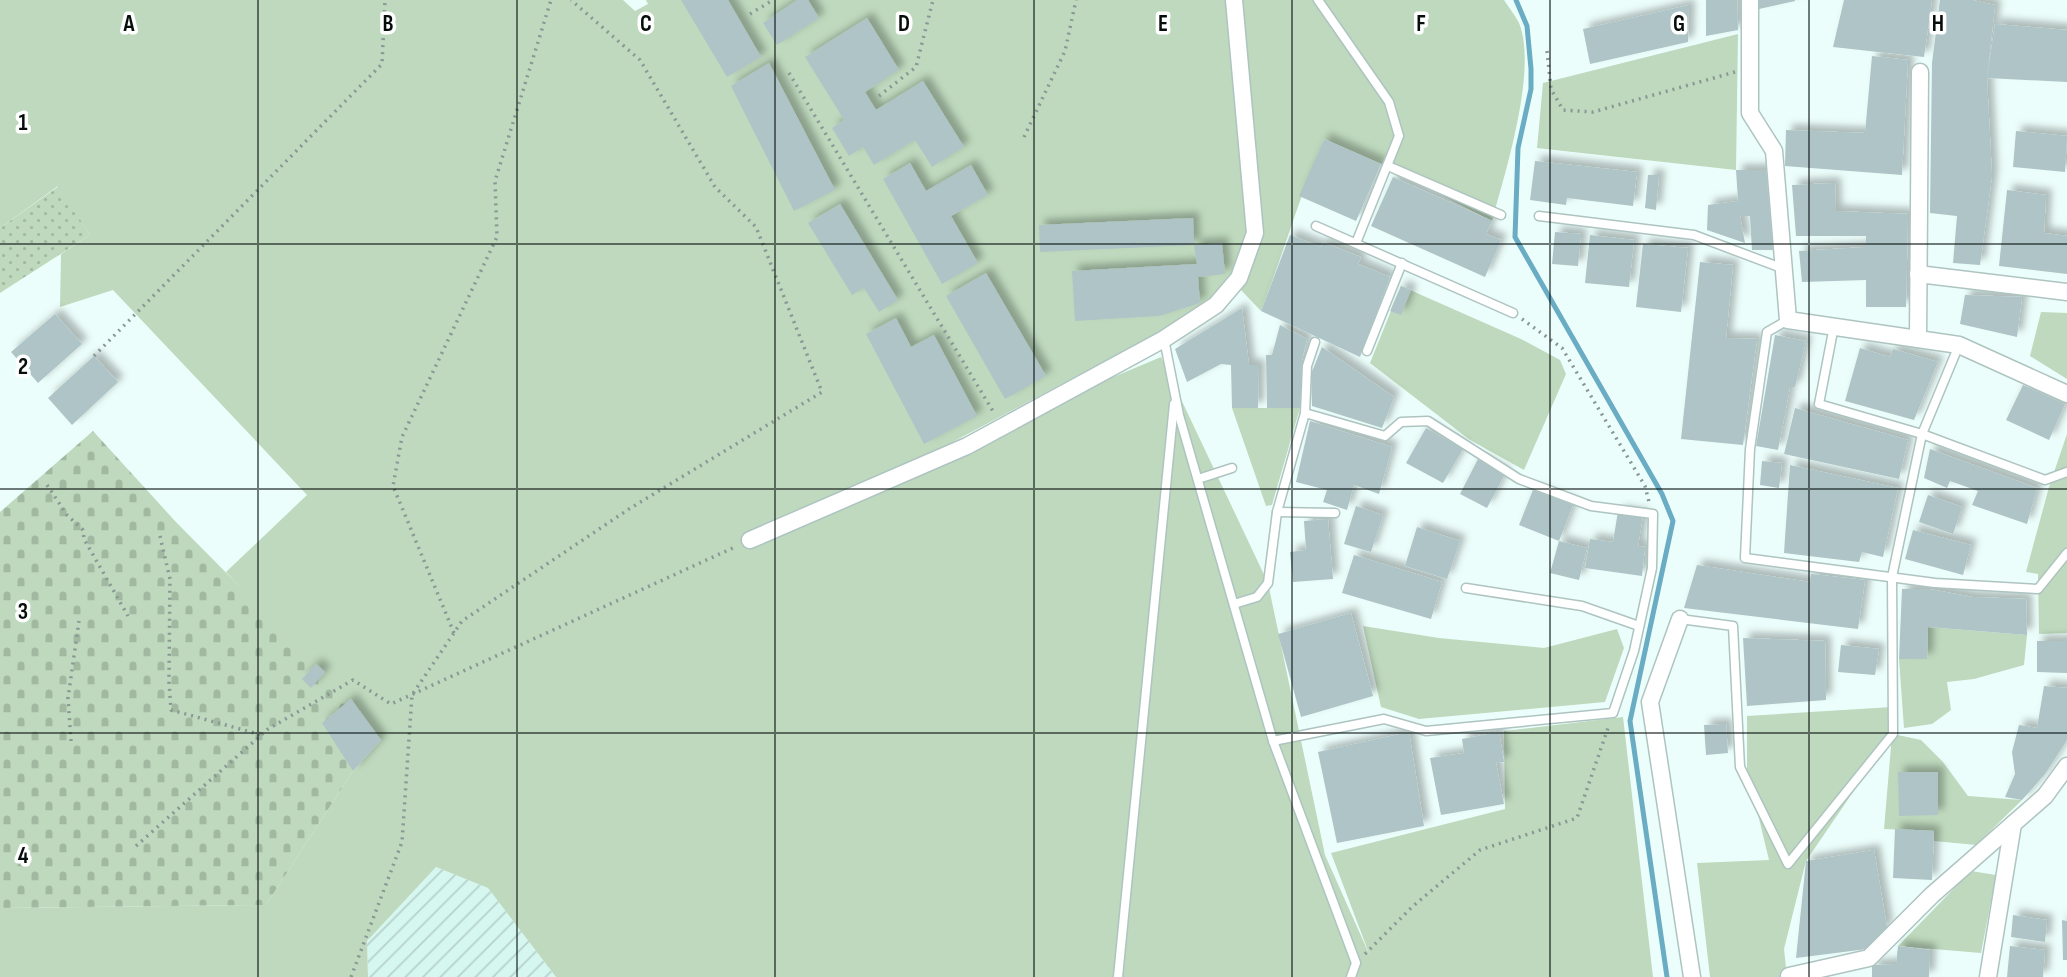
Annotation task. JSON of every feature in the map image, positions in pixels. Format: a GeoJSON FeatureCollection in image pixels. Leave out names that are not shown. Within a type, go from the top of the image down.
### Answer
{"type":"FeatureCollection","features":[{"type":"Feature","properties":{"kind":"street"},"geometry":{"type":"LineString","coordinates":[[750,540],[967,446],[1164,339],[1216,305],[1239,278],[1255,233],[1234,0]]}},
{"type":"Feature","properties":{"kind":"street"},"geometry":{"type":"LineString","coordinates":[[1750,0],[1750,113],[1774,151],[1788,320],[1959,345],[2067,394]]}},
{"type":"Feature","properties":{"kind":"street"},"geometry":{"type":"LineString","coordinates":[[1917,339],[1920,72]]}},
{"type":"Feature","properties":{"kind":"street"},"geometry":{"type":"LineString","coordinates":[[1918,274],[2067,292]]}},
{"type":"Feature","properties":{"kind":"street"},"geometry":{"type":"LineString","coordinates":[[1680,619],[1650,702],[1692,977]]}},
{"type":"Feature","properties":{"kind":"street"},"geometry":{"type":"LineString","coordinates":[[1789,976],[1869,958],[1932,895],[2045,796],[2067,766]]}},
{"type":"Feature","properties":{"kind":"street"},"geometry":{"type":"LineString","coordinates":[[1988,977],[2012,824]]}},
{"type":"Feature","properties":{"kind":"lane"},"geometry":{"type":"LineString","coordinates":[[1318,0],[1389,102],[1399,136],[1356,243]]}},
{"type":"Feature","properties":{"kind":"lane"},"geometry":{"type":"LineString","coordinates":[[1388,166],[1501,215]]}},
{"type":"Feature","properties":{"kind":"lane"},"geometry":{"type":"LineString","coordinates":[[1539,216],[1694,235],[1784,269]]}},
{"type":"Feature","properties":{"kind":"lane"},"geometry":{"type":"LineString","coordinates":[[1316,226],[1513,313]]}},
{"type":"Feature","properties":{"kind":"lane"},"geometry":{"type":"LineString","coordinates":[[1367,351],[1402,263]]}},
{"type":"Feature","properties":{"kind":"lane"},"geometry":{"type":"LineString","coordinates":[[1788,320],[1768,332],[1750,449],[1745,558],[1892,577],[2038,589],[2067,553]]}},
{"type":"Feature","properties":{"kind":"lane"},"geometry":{"type":"LineString","coordinates":[[1834,327],[1819,404],[1922,434],[2045,481],[2067,472]]}},
{"type":"Feature","properties":{"kind":"lane"},"geometry":{"type":"LineString","coordinates":[[1164,339],[1175,394],[1198,480],[1273,741],[1356,963],[1351,977]]}},
{"type":"Feature","properties":{"kind":"lane"},"geometry":{"type":"LineString","coordinates":[[1234,604],[1257,597],[1268,583],[1278,512],[1305,413],[1307,366],[1315,342]]}},
{"type":"Feature","properties":{"kind":"lane"},"geometry":{"type":"LineString","coordinates":[[1680,619],[1733,626],[1740,767],[1788,864],[1893,734],[1892,577],[1922,434],[1959,345]]}},
{"type":"Feature","properties":{"kind":"lane"},"geometry":{"type":"LineString","coordinates":[[1118,977],[1175,394]]}},
{"type":"Feature","properties":{"kind":"lane"},"geometry":{"type":"LineString","coordinates":[[1273,741],[1384,719],[1426,732],[1613,713],[1639,626],[1652,568],[1653,514],[1591,506],[1519,479],[1428,421],[1401,422],[1385,436],[1305,413]]}},
{"type":"Feature","properties":{"kind":"lane"},"geometry":{"type":"LineString","coordinates":[[1198,480],[1232,468]]}},
{"type":"Feature","properties":{"kind":"lane"},"geometry":{"type":"LineString","coordinates":[[1278,512],[1335,513]]}},
{"type":"Feature","properties":{"kind":"lane"},"geometry":{"type":"LineString","coordinates":[[1466,588],[1582,606],[1639,626]]}},
{"type":"Feature","properties":{"kind":"path"},"geometry":{"type":"LineString","coordinates":[[94,356],[382,64],[385,0]]}},
{"type":"Feature","properties":{"kind":"path"},"geometry":{"type":"LineString","coordinates":[[454,633],[393,486],[401,437],[497,237],[495,181],[551,0]]}},
{"type":"Feature","properties":{"kind":"path"},"geometry":{"type":"LineString","coordinates":[[351,977],[402,842],[412,695],[462,621],[629,509],[822,392],[756,227],[715,187],[640,60],[571,0]]}},
{"type":"Feature","properties":{"kind":"path"},"geometry":{"type":"LineString","coordinates":[[750,14],[773,0]]}},
{"type":"Feature","properties":{"kind":"path"},"geometry":{"type":"LineString","coordinates":[[879,96],[916,67],[933,0]]}},
{"type":"Feature","properties":{"kind":"path"},"geometry":{"type":"LineString","coordinates":[[1024,137],[1065,51],[1076,0]]}},
{"type":"Feature","properties":{"kind":"path"},"geometry":{"type":"LineString","coordinates":[[1547,51],[1551,89],[1563,110],[1592,112],[1750,68]]}},
{"type":"Feature","properties":{"kind":"path"},"geometry":{"type":"LineString","coordinates":[[789,73],[1002,427]]}},
{"type":"Feature","properties":{"kind":"path"},"geometry":{"type":"LineString","coordinates":[[1513,313],[1562,348],[1645,486],[1653,514]]}},
{"type":"Feature","properties":{"kind":"path"},"geometry":{"type":"LineString","coordinates":[[47,485],[68,515],[83,530],[84,539],[128,616]]}},
{"type":"Feature","properties":{"kind":"path"},"geometry":{"type":"LineString","coordinates":[[160,536],[170,579],[171,710],[262,735]]}},
{"type":"Feature","properties":{"kind":"path"},"geometry":{"type":"LineString","coordinates":[[136,846],[262,735],[353,680],[391,704],[750,540]]}},
{"type":"Feature","properties":{"kind":"path"},"geometry":{"type":"LineString","coordinates":[[71,741],[68,698],[79,621]]}},
{"type":"Feature","properties":{"kind":"path"},"geometry":{"type":"LineString","coordinates":[[1356,963],[1412,907],[1480,850],[1577,818],[1613,713]]}},
{"type":"Feature","properties":{"kind":"shaded area"},"geometry":{"type":"Polygon","coordinates":[[[436,867],[488,888],[556,977],[368,977],[367,941],[436,867]]]}},
{"type":"Feature","properties":{"kind":"green space"},"geometry":{"type":"Polygon","coordinates":[[[0,0],[623,0],[635,11],[648,4],[646,0],[1504,0],[1519,23],[1524,43],[1525,67],[1518,121],[1492,221],[1381,164],[1324,139],[1261,311],[1240,289],[930,454],[1161,357],[1268,583],[1325,855],[1370,956],[1331,853],[1505,809],[1504,731],[1623,717],[1653,977],[556,977],[488,888],[436,867],[367,941],[368,977],[0,977],[0,908],[266,905],[353,771],[381,740],[226,572],[307,495],[113,290],[60,307],[61,254],[90,235],[58,186],[0,228],[0,0]]]}},
{"type":"Feature","properties":{"kind":"green space"},"geometry":{"type":"Polygon","coordinates":[[[1738,34],[1736,170],[1537,148],[1543,83],[1738,34]]]}},
{"type":"Feature","properties":{"kind":"green space"},"geometry":{"type":"Polygon","coordinates":[[[59,186],[90,235],[0,293],[0,228],[59,186]]]}},
{"type":"Feature","properties":{"kind":"green space"},"geometry":{"type":"Polygon","coordinates":[[[1401,286],[1521,339],[1560,360],[1566,374],[1524,470],[1470,440],[1370,363],[1401,286]]]}},
{"type":"Feature","properties":{"kind":"green space"},"geometry":{"type":"Polygon","coordinates":[[[2041,312],[2067,313],[2067,379],[2030,356],[2041,312]]]}},
{"type":"Feature","properties":{"kind":"green space"},"geometry":{"type":"Polygon","coordinates":[[[1232,408],[1300,408],[1272,505],[1266,506],[1232,408]]]}},
{"type":"Feature","properties":{"kind":"green space"},"geometry":{"type":"Polygon","coordinates":[[[93,431],[175,521],[351,699],[381,740],[353,771],[266,905],[0,908],[0,512],[93,431]]]}},
{"type":"Feature","properties":{"kind":"green space"},"geometry":{"type":"Polygon","coordinates":[[[2067,434],[2067,633],[2039,634],[2038,574],[2026,572],[2049,487],[2067,434]]]}},
{"type":"Feature","properties":{"kind":"green space"},"geometry":{"type":"Polygon","coordinates":[[[1363,626],[1439,638],[1544,648],[1617,629],[1624,648],[1605,702],[1419,719],[1381,707],[1363,626]]]}},
{"type":"Feature","properties":{"kind":"green space"},"geometry":{"type":"Polygon","coordinates":[[[1928,627],[2027,635],[2024,665],[1974,679],[1947,682],[1951,710],[1932,724],[1904,728],[1899,659],[1927,659],[1928,627]]]}},
{"type":"Feature","properties":{"kind":"green space"},"geometry":{"type":"Polygon","coordinates":[[[1892,707],[1893,734],[1921,740],[1943,762],[1968,796],[2022,800],[1976,845],[1934,841],[1934,831],[1884,829],[1892,735],[1806,861],[1784,949],[1787,977],[1710,977],[1697,863],[1769,860],[1747,769],[1747,716],[1892,707]]]}},
{"type":"Feature","properties":{"kind":"green space"},"geometry":{"type":"Polygon","coordinates":[[[1971,871],[1996,875],[1981,953],[1898,946],[1971,871]]]}},
{"type":"Feature","properties":{"kind":"building"},"geometry":{"type":"Polygon","coordinates":[[[681,0],[728,0],[761,57],[727,77],[681,0]]]}},
{"type":"Feature","properties":{"kind":"building"},"geometry":{"type":"Polygon","coordinates":[[[797,0],[808,0],[819,18],[777,45],[763,23],[797,0]]]}},
{"type":"Feature","properties":{"kind":"building"},"geometry":{"type":"Polygon","coordinates":[[[1706,0],[1737,0],[1738,30],[1706,36],[1706,0]]]}},
{"type":"Feature","properties":{"kind":"building"},"geometry":{"type":"Polygon","coordinates":[[[1759,0],[1795,0],[1795,1],[1759,9],[1759,0]]]}},
{"type":"Feature","properties":{"kind":"building"},"geometry":{"type":"Polygon","coordinates":[[[1844,0],[1932,0],[1924,57],[1833,47],[1844,0]]]}},
{"type":"Feature","properties":{"kind":"building"},"geometry":{"type":"Polygon","coordinates":[[[1940,0],[1972,0],[1995,5],[1987,78],[1992,176],[1980,265],[1953,263],[1957,216],[1930,213],[1932,63],[1940,0]]]}},
{"type":"Feature","properties":{"kind":"building"},"geometry":{"type":"Polygon","coordinates":[[[1689,5],[1688,42],[1590,64],[1583,29],[1689,5]]]}},
{"type":"Feature","properties":{"kind":"building"},"geometry":{"type":"Polygon","coordinates":[[[867,18],[899,70],[865,92],[876,110],[923,81],[964,147],[932,167],[915,140],[874,165],[863,147],[849,156],[832,128],[844,120],[805,57],[867,18]]]}},
{"type":"Feature","properties":{"kind":"building"},"geometry":{"type":"Polygon","coordinates":[[[1995,24],[2067,30],[2067,82],[1987,78],[1995,24]]]}},
{"type":"Feature","properties":{"kind":"building"},"geometry":{"type":"Polygon","coordinates":[[[1872,56],[1908,60],[1902,175],[1785,166],[1786,130],[1865,133],[1872,56]]]}},
{"type":"Feature","properties":{"kind":"building"},"geometry":{"type":"Polygon","coordinates":[[[769,63],[835,190],[794,211],[731,86],[769,63]]]}},
{"type":"Feature","properties":{"kind":"building"},"geometry":{"type":"Polygon","coordinates":[[[2016,131],[2067,136],[2065,172],[2013,167],[2016,131]]]}},
{"type":"Feature","properties":{"kind":"building"},"geometry":{"type":"Polygon","coordinates":[[[1324,139],[1381,164],[1356,221],[1299,196],[1324,139]]]}},
{"type":"Feature","properties":{"kind":"building"},"geometry":{"type":"Polygon","coordinates":[[[1535,161],[1637,172],[1633,206],[1567,198],[1566,205],[1530,200],[1535,161]]]}},
{"type":"Feature","properties":{"kind":"building"},"geometry":{"type":"Polygon","coordinates":[[[910,163],[926,191],[971,165],[988,195],[951,216],[978,263],[942,284],[883,179],[910,163]]]}},
{"type":"Feature","properties":{"kind":"building"},"geometry":{"type":"Polygon","coordinates":[[[1736,170],[1766,170],[1773,250],[1752,250],[1750,216],[1740,216],[1745,243],[1707,230],[1708,205],[1738,201],[1736,170]]]}},
{"type":"Feature","properties":{"kind":"building"},"geometry":{"type":"Polygon","coordinates":[[[1648,175],[1659,175],[1656,210],[1645,208],[1648,175]]]}},
{"type":"Feature","properties":{"kind":"building"},"geometry":{"type":"Polygon","coordinates":[[[1393,177],[1492,221],[1486,234],[1501,240],[1485,277],[1371,226],[1393,177]]]}},
{"type":"Feature","properties":{"kind":"building"},"geometry":{"type":"Polygon","coordinates":[[[1835,183],[1836,211],[1908,214],[1906,307],[1866,307],[1866,280],[1802,282],[1799,251],[1866,247],[1866,236],[1796,236],[1792,185],[1835,183]]]}},
{"type":"Feature","properties":{"kind":"building"},"geometry":{"type":"Polygon","coordinates":[[[2007,190],[2046,195],[2044,233],[2067,236],[2067,274],[1999,266],[2007,190]]]}},
{"type":"Feature","properties":{"kind":"building"},"geometry":{"type":"Polygon","coordinates":[[[840,204],[898,300],[879,312],[864,288],[852,295],[808,223],[840,204]]]}},
{"type":"Feature","properties":{"kind":"building"},"geometry":{"type":"Polygon","coordinates":[[[1193,218],[1194,245],[1040,252],[1039,225],[1193,218]]]}},
{"type":"Feature","properties":{"kind":"building"},"geometry":{"type":"Polygon","coordinates":[[[1555,232],[1581,234],[1578,266],[1552,264],[1555,232]]]}},
{"type":"Feature","properties":{"kind":"building"},"geometry":{"type":"Polygon","coordinates":[[[1290,235],[1321,247],[1323,242],[1361,257],[1358,264],[1390,277],[1360,357],[1261,311],[1290,235]]]}},
{"type":"Feature","properties":{"kind":"building"},"geometry":{"type":"Polygon","coordinates":[[[1590,235],[1634,240],[1629,287],[1585,283],[1590,235]]]}},
{"type":"Feature","properties":{"kind":"building"},"geometry":{"type":"Polygon","coordinates":[[[1222,243],[1225,274],[1198,277],[1200,303],[1159,316],[1075,321],[1072,271],[1197,264],[1194,245],[1222,243]]]}},
{"type":"Feature","properties":{"kind":"building"},"geometry":{"type":"Polygon","coordinates":[[[1643,244],[1688,248],[1681,312],[1636,307],[1643,244]]]}},
{"type":"Feature","properties":{"kind":"building"},"geometry":{"type":"Polygon","coordinates":[[[1700,262],[1733,265],[1726,338],[1757,339],[1743,445],[1681,439],[1700,262]]]}},
{"type":"Feature","properties":{"kind":"building"},"geometry":{"type":"Polygon","coordinates":[[[986,273],[1046,376],[1005,399],[946,296],[986,273]]]}},
{"type":"Feature","properties":{"kind":"building"},"geometry":{"type":"Polygon","coordinates":[[[1401,286],[1411,290],[1401,315],[1390,311],[1401,286]]]}},
{"type":"Feature","properties":{"kind":"building"},"geometry":{"type":"Polygon","coordinates":[[[1965,295],[2022,297],[2017,337],[1960,324],[1965,295]]]}},
{"type":"Feature","properties":{"kind":"building"},"geometry":{"type":"Polygon","coordinates":[[[1242,308],[1249,365],[1259,365],[1258,408],[1232,408],[1231,365],[1221,364],[1187,382],[1175,349],[1242,308]]]}},
{"type":"Feature","properties":{"kind":"building"},"geometry":{"type":"Polygon","coordinates":[[[55,314],[82,344],[38,383],[11,352],[55,314]]]}},
{"type":"Feature","properties":{"kind":"building"},"geometry":{"type":"Polygon","coordinates":[[[896,318],[911,347],[934,335],[977,416],[924,444],[866,334],[896,318]]]}},
{"type":"Feature","properties":{"kind":"building"},"geometry":{"type":"Polygon","coordinates":[[[1280,325],[1307,339],[1302,360],[1300,408],[1267,408],[1266,355],[1272,355],[1280,325]]]}},
{"type":"Feature","properties":{"kind":"building"},"geometry":{"type":"Polygon","coordinates":[[[1775,335],[1806,341],[1795,387],[1790,387],[1778,450],[1756,446],[1775,335]]]}},
{"type":"Feature","properties":{"kind":"building"},"geometry":{"type":"Polygon","coordinates":[[[1322,347],[1394,397],[1382,428],[1312,406],[1311,374],[1322,347]]]}},
{"type":"Feature","properties":{"kind":"building"},"geometry":{"type":"Polygon","coordinates":[[[1860,348],[1890,357],[1893,349],[1938,362],[1914,420],[1845,401],[1860,348]]]}},
{"type":"Feature","properties":{"kind":"building"},"geometry":{"type":"Polygon","coordinates":[[[94,356],[118,382],[72,425],[48,398],[94,356]]]}},
{"type":"Feature","properties":{"kind":"building"},"geometry":{"type":"Polygon","coordinates":[[[2023,385],[2065,404],[2049,440],[2006,420],[2023,385]]]}},
{"type":"Feature","properties":{"kind":"building"},"geometry":{"type":"Polygon","coordinates":[[[1795,408],[1908,440],[1899,479],[1784,454],[1795,408]]]}},
{"type":"Feature","properties":{"kind":"building"},"geometry":{"type":"Polygon","coordinates":[[[1310,421],[1392,447],[1379,494],[1354,485],[1347,510],[1323,502],[1327,490],[1296,482],[1310,421]]]}},
{"type":"Feature","properties":{"kind":"building"},"geometry":{"type":"Polygon","coordinates":[[[1426,428],[1463,449],[1443,483],[1406,463],[1426,428]]]}},
{"type":"Feature","properties":{"kind":"building"},"geometry":{"type":"Polygon","coordinates":[[[1930,449],[2037,488],[2027,524],[1972,505],[1978,491],[1950,481],[1947,488],[1924,478],[1930,449]]]}},
{"type":"Feature","properties":{"kind":"building"},"geometry":{"type":"Polygon","coordinates":[[[1478,459],[1505,474],[1487,508],[1460,494],[1478,459]]]}},
{"type":"Feature","properties":{"kind":"building"},"geometry":{"type":"Polygon","coordinates":[[[1762,461],[1782,463],[1779,488],[1760,485],[1762,461]]]}},
{"type":"Feature","properties":{"kind":"building"},"geometry":{"type":"Polygon","coordinates":[[[1790,465],[1898,488],[1883,557],[1862,552],[1859,562],[1784,553],[1790,465]]]}},
{"type":"Feature","properties":{"kind":"building"},"geometry":{"type":"Polygon","coordinates":[[[1533,490],[1573,505],[1559,541],[1519,525],[1533,490]]]}},
{"type":"Feature","properties":{"kind":"building"},"geometry":{"type":"Polygon","coordinates":[[[1928,495],[1962,507],[1953,534],[1919,522],[1928,495]]]}},
{"type":"Feature","properties":{"kind":"building"},"geometry":{"type":"Polygon","coordinates":[[[1356,506],[1383,515],[1371,552],[1344,544],[1356,506]]]}},
{"type":"Feature","properties":{"kind":"building"},"geometry":{"type":"Polygon","coordinates":[[[1618,511],[1643,515],[1638,546],[1645,547],[1642,576],[1585,568],[1590,539],[1613,542],[1618,511]]]}},
{"type":"Feature","properties":{"kind":"building"},"geometry":{"type":"Polygon","coordinates":[[[1328,519],[1333,579],[1293,582],[1290,552],[1306,550],[1304,521],[1328,519]]]}},
{"type":"Feature","properties":{"kind":"building"},"geometry":{"type":"Polygon","coordinates":[[[1417,527],[1460,541],[1447,579],[1405,566],[1417,527]]]}},
{"type":"Feature","properties":{"kind":"building"},"geometry":{"type":"Polygon","coordinates":[[[1913,530],[1971,545],[1963,575],[1905,559],[1913,530]]]}},
{"type":"Feature","properties":{"kind":"building"},"geometry":{"type":"Polygon","coordinates":[[[1559,541],[1587,548],[1579,580],[1550,573],[1559,541]]]}},
{"type":"Feature","properties":{"kind":"building"},"geometry":{"type":"Polygon","coordinates":[[[1354,555],[1442,582],[1431,619],[1342,593],[1354,555]]]}},
{"type":"Feature","properties":{"kind":"building"},"geometry":{"type":"Polygon","coordinates":[[[1697,565],[1810,582],[1811,574],[1865,580],[1858,629],[1684,608],[1697,565]]]}},
{"type":"Feature","properties":{"kind":"building"},"geometry":{"type":"Polygon","coordinates":[[[1902,589],[1929,589],[1973,597],[2026,599],[2027,635],[1928,627],[1927,659],[1899,659],[1902,589]]]}},
{"type":"Feature","properties":{"kind":"building"},"geometry":{"type":"Polygon","coordinates":[[[1351,613],[1373,696],[1301,717],[1278,634],[1351,613]]]}},
{"type":"Feature","properties":{"kind":"building"},"geometry":{"type":"Polygon","coordinates":[[[1743,638],[1825,641],[1826,700],[1747,706],[1743,638]]]}},
{"type":"Feature","properties":{"kind":"building"},"geometry":{"type":"Polygon","coordinates":[[[2037,641],[2067,641],[2067,673],[2037,672],[2037,641]]]}},
{"type":"Feature","properties":{"kind":"building"},"geometry":{"type":"Polygon","coordinates":[[[1841,645],[1879,649],[1875,675],[1838,672],[1841,645]]]}},
{"type":"Feature","properties":{"kind":"building"},"geometry":{"type":"Polygon","coordinates":[[[316,664],[325,672],[311,688],[302,679],[316,664]]]}},
{"type":"Feature","properties":{"kind":"building"},"geometry":{"type":"Polygon","coordinates":[[[2044,686],[2067,688],[2067,740],[2045,774],[2022,800],[2005,797],[2015,774],[2012,752],[2019,725],[2037,728],[2044,686]]]}},
{"type":"Feature","properties":{"kind":"building"},"geometry":{"type":"Polygon","coordinates":[[[351,699],[381,740],[353,771],[322,723],[351,699]]]}},
{"type":"Feature","properties":{"kind":"building"},"geometry":{"type":"Polygon","coordinates":[[[1726,724],[1728,753],[1706,755],[1704,725],[1726,724]]]}},
{"type":"Feature","properties":{"kind":"building"},"geometry":{"type":"Polygon","coordinates":[[[1409,732],[1424,826],[1337,843],[1318,752],[1409,732]]]}},
{"type":"Feature","properties":{"kind":"building"},"geometry":{"type":"Polygon","coordinates":[[[1499,732],[1504,762],[1496,763],[1504,804],[1441,815],[1430,758],[1464,753],[1462,739],[1499,732]]]}},
{"type":"Feature","properties":{"kind":"building"},"geometry":{"type":"Polygon","coordinates":[[[1898,772],[1938,772],[1938,815],[1899,816],[1898,772]]]}},
{"type":"Feature","properties":{"kind":"building"},"geometry":{"type":"Polygon","coordinates":[[[1895,829],[1934,831],[1932,880],[1893,878],[1895,829]]]}},
{"type":"Feature","properties":{"kind":"building"},"geometry":{"type":"Polygon","coordinates":[[[1874,850],[1887,927],[1867,949],[1796,958],[1806,861],[1874,850]]]}},
{"type":"Feature","properties":{"kind":"building"},"geometry":{"type":"Polygon","coordinates":[[[2013,915],[2047,920],[2045,942],[2011,937],[2013,915]]]}},
{"type":"Feature","properties":{"kind":"building"},"geometry":{"type":"Polygon","coordinates":[[[2062,920],[2067,921],[2067,960],[2063,960],[2062,920]]]}},
{"type":"Feature","properties":{"kind":"building"},"geometry":{"type":"Polygon","coordinates":[[[1898,946],[1930,950],[1929,977],[1872,977],[1872,965],[1896,964],[1898,946]]]}},
{"type":"Feature","properties":{"kind":"building"},"geometry":{"type":"Polygon","coordinates":[[[2010,946],[2045,950],[2043,977],[2007,977],[2010,946]]]}},
{"type":"Feature","properties":{"kind":"waterway"},"geometry":{"type":"LineString","coordinates":[[1516,0],[1527,26],[1531,89],[1518,148],[1515,237],[1662,494],[1673,521],[1630,721],[1667,977]]}}]}
